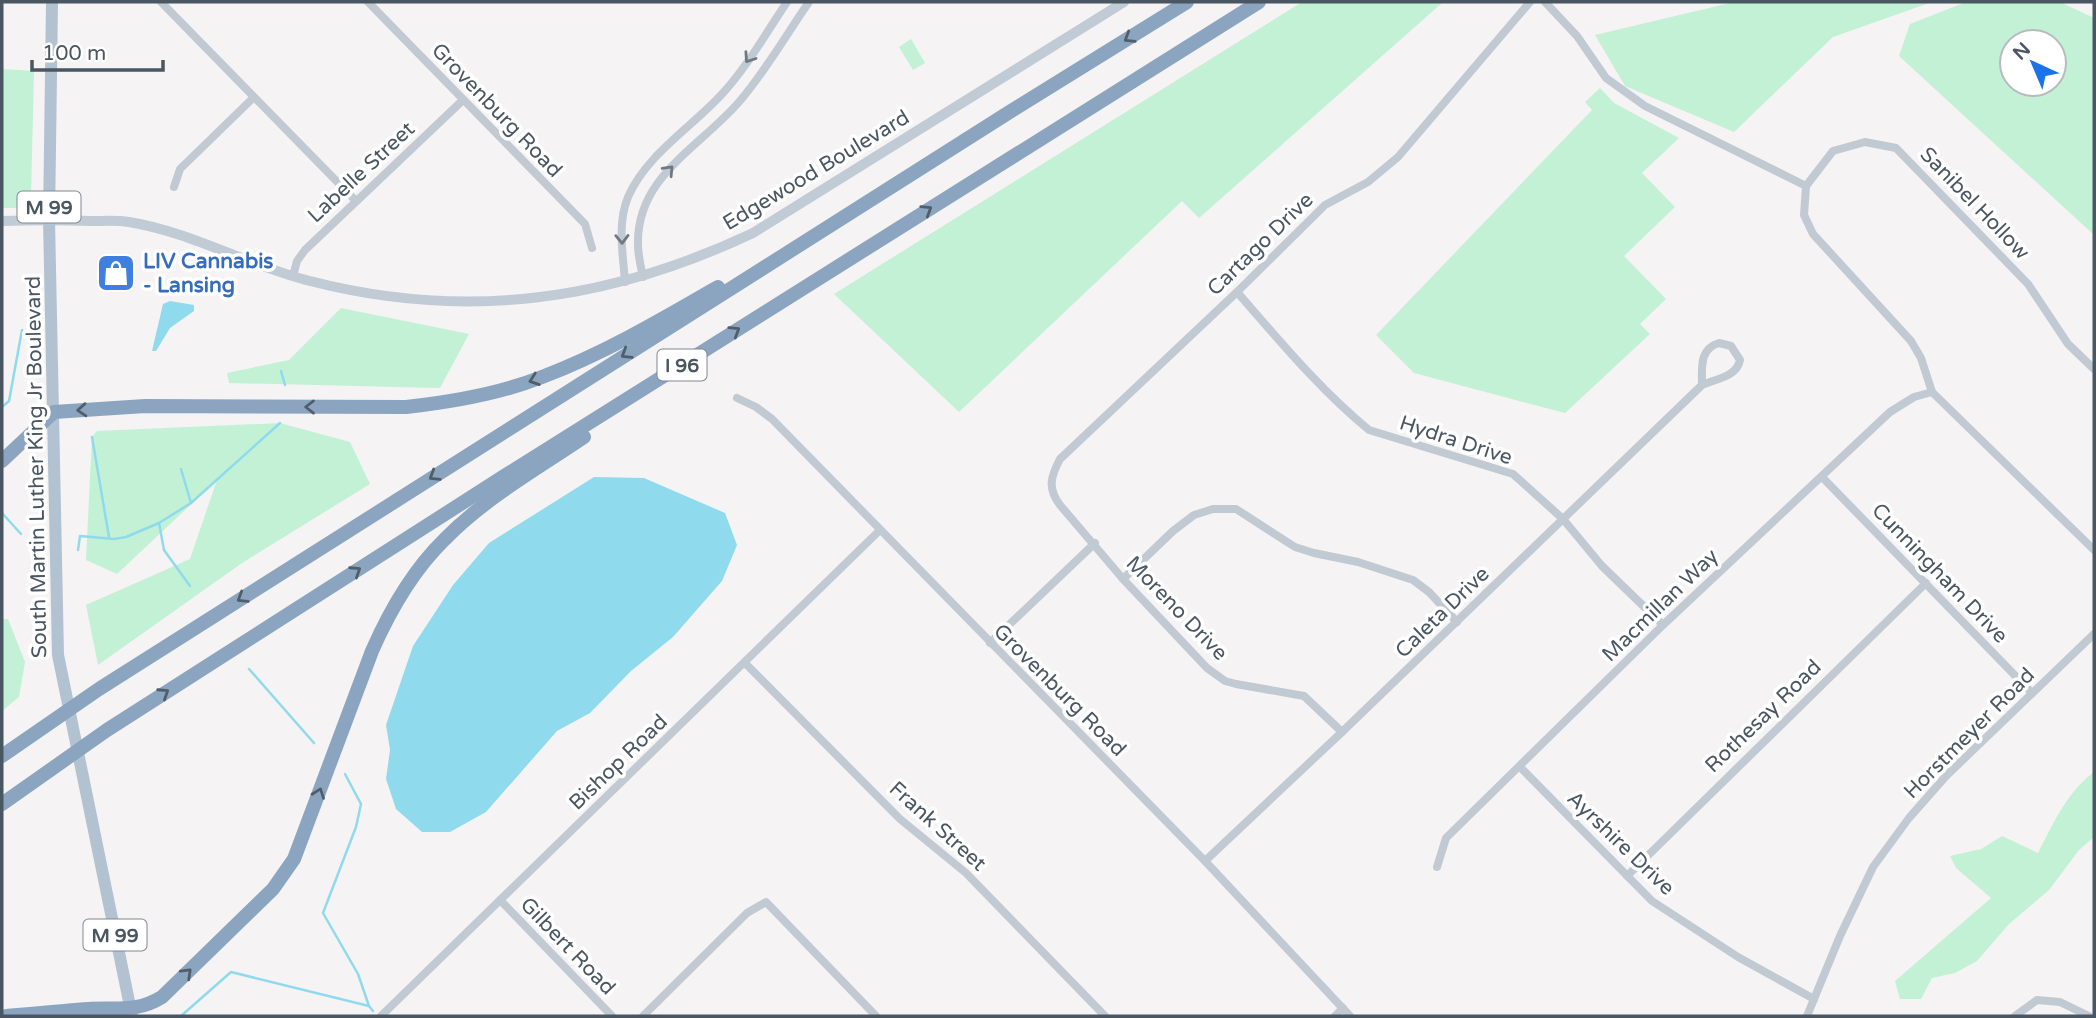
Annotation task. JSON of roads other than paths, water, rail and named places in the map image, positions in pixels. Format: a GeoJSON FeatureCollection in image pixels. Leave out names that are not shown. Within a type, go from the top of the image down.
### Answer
{"type":"FeatureCollection","features":[{"type":"Feature","properties":{"kind":"highway","name":"I 96"},"geometry":{"type":"LineString","coordinates":[[2,756],[99,689],[1008,113],[1188,2]]}},
{"type":"Feature","properties":{"kind":"highway","name":"I 96"},"geometry":{"type":"LineString","coordinates":[[2,804],[107,730],[1259,2]]}},
{"type":"Feature","properties":{"kind":"highway"},"geometry":{"type":"LineString","coordinates":[[2,461],[54,412],[145,406],[406,407],[449,402],[508,388],[576,363],[655,323],[917,173]]}},
{"type":"Feature","properties":{"kind":"highway"},"geometry":{"type":"LineString","coordinates":[[6,1016],[90,1009],[132,1013],[162,997],[283,877],[301,841],[372,651],[387,618],[424,561],[474,513],[627,409],[634,395]]}},
{"type":"Feature","properties":{"kind":"main road","name":"South Martin Luther King Jr Boulevard"},"geometry":{"type":"LineString","coordinates":[[52,2],[49,220],[58,655],[132,1013]]}},
{"type":"Feature","properties":{"kind":"street"},"geometry":{"type":"LineString","coordinates":[[161,2],[356,201]]}},
{"type":"Feature","properties":{"kind":"street","name":"Grovenburg Road"},"geometry":{"type":"LineString","coordinates":[[368,2],[585,225],[592,248]]}},
{"type":"Feature","properties":{"kind":"street"},"geometry":{"type":"LineString","coordinates":[[625,282],[621,235],[628,197],[651,163],[739,73],[787,2]]}},
{"type":"Feature","properties":{"kind":"street"},"geometry":{"type":"LineString","coordinates":[[643,277],[638,227],[651,191],[670,168],[737,104],[753,85],[809,2]]}},
{"type":"Feature","properties":{"kind":"street","name":"Edgewood Boulevard"},"geometry":{"type":"LineString","coordinates":[[2,221],[138,224],[160,229],[293,276],[372,294],[440,301],[525,300],[575,293],[643,277],[714,252],[753,233],[1124,2]]}},
{"type":"Feature","properties":{"kind":"street","name":"Cartago Drive"},"geometry":{"type":"LineString","coordinates":[[1050,486],[1051,475],[1060,458],[1237,292],[1325,205],[1368,182],[1398,157],[1530,2]]}},
{"type":"Feature","properties":{"kind":"street"},"geometry":{"type":"LineString","coordinates":[[1545,2],[1577,36],[1605,78],[1658,113],[1806,186],[1804,215],[1813,234],[1911,341],[1921,358],[1932,392],[2094,550]]}},
{"type":"Feature","properties":{"kind":"street"},"geometry":{"type":"LineString","coordinates":[[174,187],[180,169],[253,98]]}},
{"type":"Feature","properties":{"kind":"street","name":"Labelle Street"},"geometry":{"type":"LineString","coordinates":[[293,276],[297,261],[305,250],[463,100]]}},
{"type":"Feature","properties":{"kind":"street","name":"Sanibel Hollow"},"geometry":{"type":"LineString","coordinates":[[1806,186],[1833,150],[1865,142],[1896,148],[2028,284],[2068,344],[2094,369]]}},
{"type":"Feature","properties":{"kind":"street","name":"Hydra Drive"},"geometry":{"type":"LineString","coordinates":[[1237,292],[1294,357],[1369,430],[1513,474],[1563,519],[1602,566],[1663,625]]}},
{"type":"Feature","properties":{"kind":"street","name":"Caleta Drive"},"geometry":{"type":"LineString","coordinates":[[1205,861],[1342,733],[1702,385],[1733,373],[1740,360],[1731,346],[1719,343],[1707,349],[1703,356],[1702,385]]}},
{"type":"Feature","properties":{"kind":"street","name":"Macmillan Way"},"geometry":{"type":"LineString","coordinates":[[1437,867],[1446,838],[1663,625],[1890,412],[1914,397],[1932,392]]}},
{"type":"Feature","properties":{"kind":"street","name":"Grovenburg Road"},"geometry":{"type":"LineString","coordinates":[[737,398],[772,419],[1205,861],[1350,1016]]}},
{"type":"Feature","properties":{"kind":"street","name":"Cunningham Drive"},"geometry":{"type":"LineString","coordinates":[[1822,477],[2032,693]]}},
{"type":"Feature","properties":{"kind":"street","name":"Moreno Drive"},"geometry":{"type":"LineString","coordinates":[[1050,486],[1060,505],[1123,579],[1196,658],[1217,676],[1236,684],[1304,696],[1342,733]]}},
{"type":"Feature","properties":{"kind":"street"},"geometry":{"type":"LineString","coordinates":[[1123,579],[1173,531],[1194,515],[1213,509],[1236,509],[1295,547],[1413,579],[1457,622]]}},
{"type":"Feature","properties":{"kind":"street","name":"Bishop Road"},"geometry":{"type":"LineString","coordinates":[[381,1016],[879,531]]}},
{"type":"Feature","properties":{"kind":"street"},"geometry":{"type":"LineString","coordinates":[[990,643],[1094,543]]}},
{"type":"Feature","properties":{"kind":"street","name":"Rothesay Road"},"geometry":{"type":"LineString","coordinates":[[1627,876],[1926,583]]}},
{"type":"Feature","properties":{"kind":"street","name":"Horstmeyer Road"},"geometry":{"type":"LineString","coordinates":[[1807,1016],[1840,936],[1873,867],[1909,818],[1946,776],[2094,634]]}},
{"type":"Feature","properties":{"kind":"street","name":"Frank Street"},"geometry":{"type":"LineString","coordinates":[[745,663],[900,819],[967,873],[1105,1016]]}},
{"type":"Feature","properties":{"kind":"street","name":"Ayrshire Drive"},"geometry":{"type":"LineString","coordinates":[[1520,767],[1652,901],[1690,928],[1814,999]]}},
{"type":"Feature","properties":{"kind":"street","name":"Gilbert Road"},"geometry":{"type":"LineString","coordinates":[[500,901],[612,1016]]}},
{"type":"Feature","properties":{"kind":"street"},"geometry":{"type":"LineString","coordinates":[[643,1016],[747,913],[766,902],[876,1016]]}},
{"type":"Feature","properties":{"kind":"street"},"geometry":{"type":"LineString","coordinates":[[2015,1016],[2037,1000],[2060,1002],[2090,1016]]}},
{"type":"Feature","properties":{"kind":"street"},"geometry":{"type":"LineString","coordinates":[[1335,1016],[1343,1008]]}},
{"type":"Feature","properties":{"kind":"water"},"geometry":{"type":"Polygon","coordinates":[[[170,301],[194,305],[194,311],[170,328],[156,351],[152,351],[163,304],[170,301]]]}},
{"type":"Feature","properties":{"kind":"water"},"geometry":{"type":"Polygon","coordinates":[[[594,477],[644,478],[725,513],[737,545],[722,581],[673,637],[631,671],[590,713],[557,731],[486,812],[450,832],[422,832],[396,809],[386,779],[390,750],[386,725],[413,646],[453,585],[489,543],[594,477]]]}},
{"type":"Feature","properties":{"kind":"waterway"},"geometry":{"type":"LineString","coordinates":[[2,407],[9,401],[22,330]]}},
{"type":"Feature","properties":{"kind":"waterway"},"geometry":{"type":"LineString","coordinates":[[281,371],[285,385]]}},
{"type":"Feature","properties":{"kind":"waterway"},"geometry":{"type":"LineString","coordinates":[[159,523],[191,503],[280,423]]}},
{"type":"Feature","properties":{"kind":"waterway"},"geometry":{"type":"LineString","coordinates":[[92,437],[109,537]]}},
{"type":"Feature","properties":{"kind":"waterway"},"geometry":{"type":"LineString","coordinates":[[181,469],[191,503]]}},
{"type":"Feature","properties":{"kind":"waterway"},"geometry":{"type":"LineString","coordinates":[[2,513],[21,534]]}},
{"type":"Feature","properties":{"kind":"waterway"},"geometry":{"type":"LineString","coordinates":[[78,550],[80,536],[114,539],[126,537],[159,523],[164,550],[190,586]]}},
{"type":"Feature","properties":{"kind":"waterway"},"geometry":{"type":"LineString","coordinates":[[249,669],[314,743]]}},
{"type":"Feature","properties":{"kind":"waterway"},"geometry":{"type":"LineString","coordinates":[[345,774],[361,804],[356,827],[323,913],[358,974],[373,1011]]}},
{"type":"Feature","properties":{"kind":"waterway"},"geometry":{"type":"LineString","coordinates":[[181,1016],[231,972],[369,1006]]}},
{"type":"Feature","properties":{"kind":"place","name":"LIV Cannabis - Lansing"},"geometry":{"type":"Point","coordinates":[116,273]}}]}
